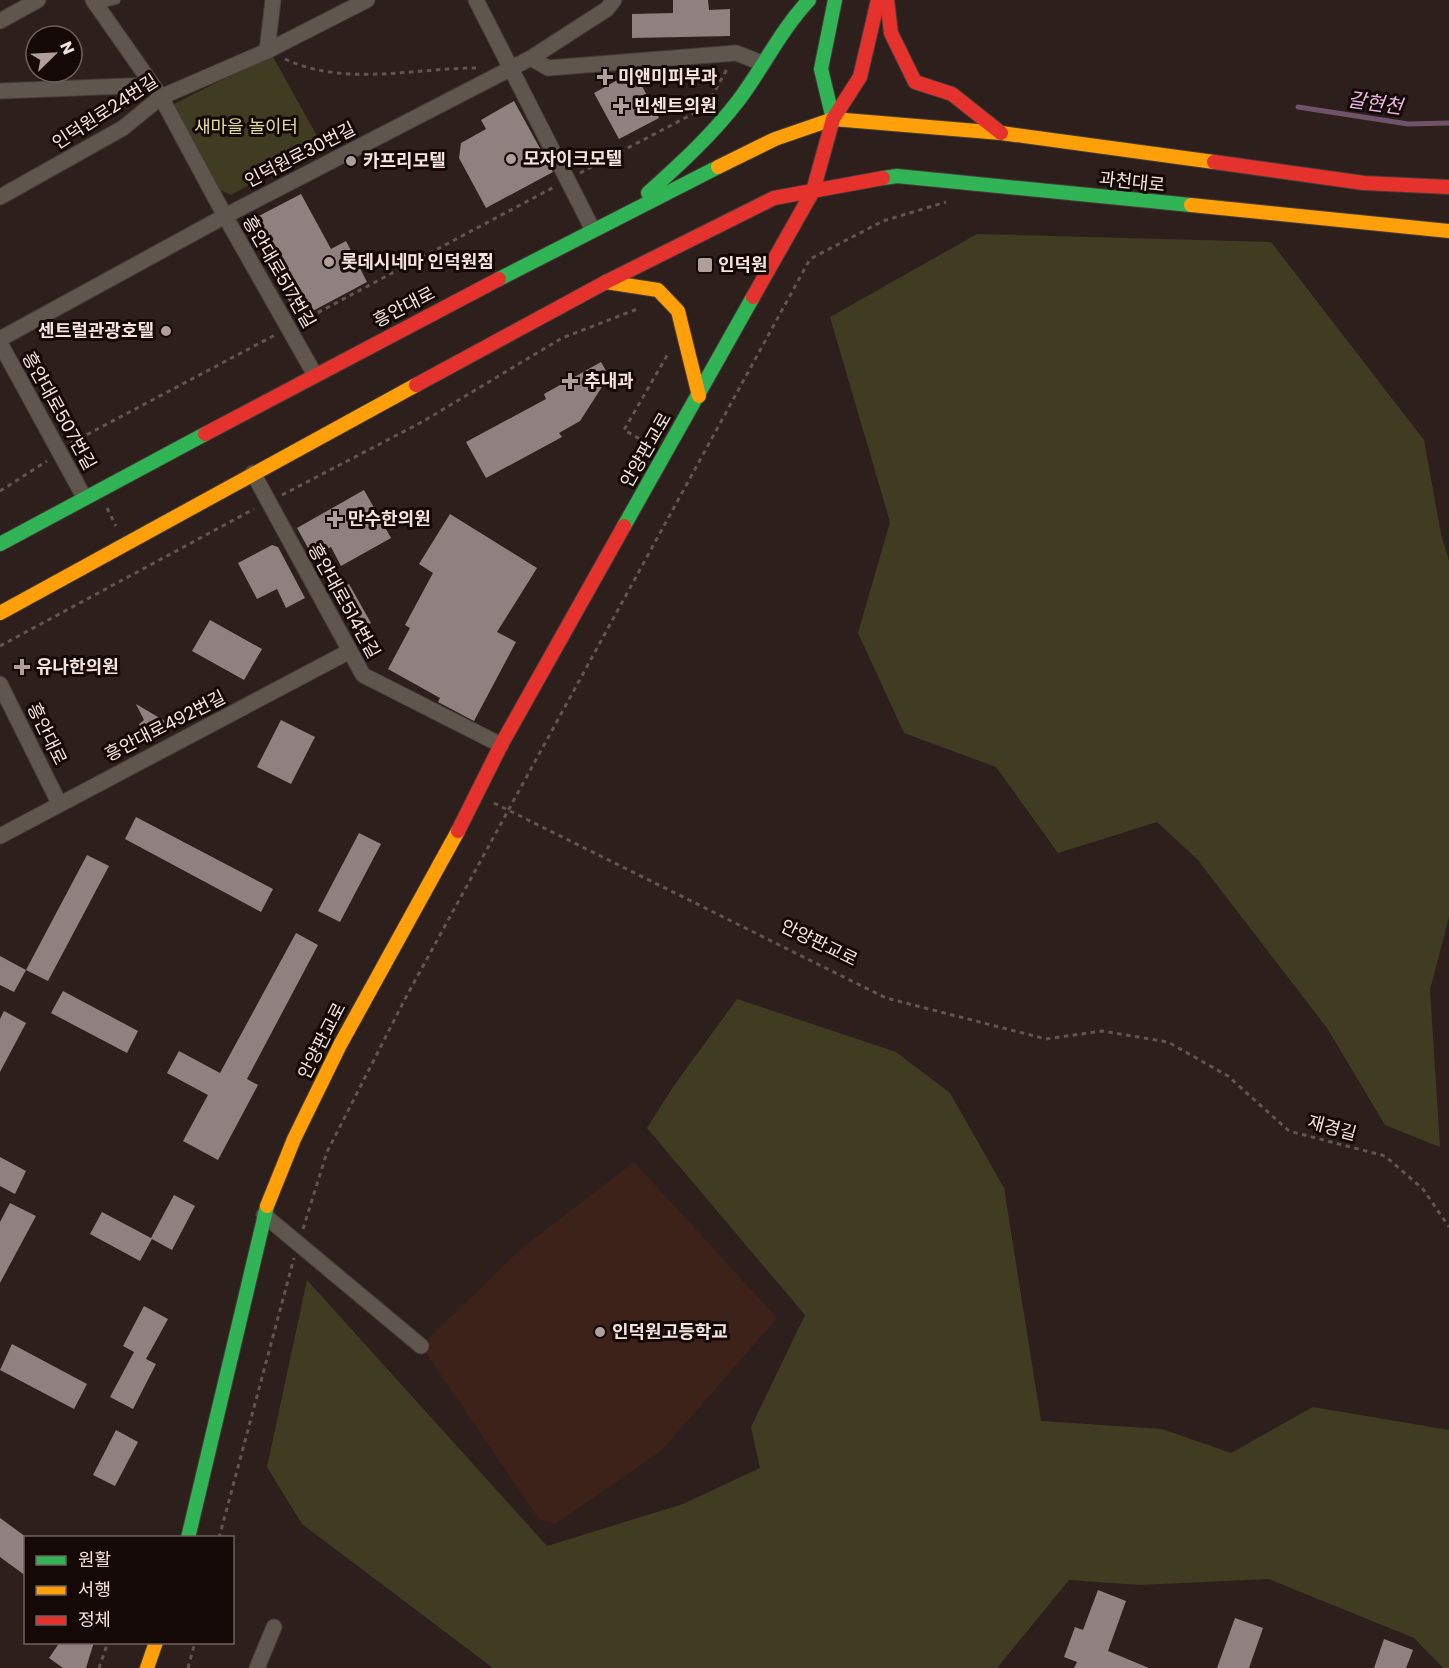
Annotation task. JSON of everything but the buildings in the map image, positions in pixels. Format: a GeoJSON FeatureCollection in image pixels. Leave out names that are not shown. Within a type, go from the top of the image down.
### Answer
{"type":"FeatureCollection","features":[{"type":"Feature","properties":{"kind":"main road"},"geometry":{"type":"LineString","coordinates":[[626,213],[709,137],[748,87],[788,21],[809,0]]}},
{"type":"Feature","properties":{"kind":"main road"},"geometry":{"type":"LineString","coordinates":[[833,119],[821,69],[835,0]]}},
{"type":"Feature","properties":{"kind":"main road"},"geometry":{"type":"LineString","coordinates":[[833,119],[860,77],[878,0]]}},
{"type":"Feature","properties":{"kind":"main road"},"geometry":{"type":"LineString","coordinates":[[887,0],[891,33],[915,82],[952,94],[1001,133]]}},
{"type":"Feature","properties":{"kind":"main road","name":"과천대로"},"geometry":{"type":"LineString","coordinates":[[833,119],[1001,133],[1364,183],[1449,187]]}},
{"type":"Feature","properties":{"kind":"main road","name":"안양판교로"},"geometry":{"type":"LineString","coordinates":[[188,1536],[264,1215],[294,1139],[340,1045],[454,840],[501,745],[813,191],[833,119]]}},
{"type":"Feature","properties":{"kind":"main road","name":"흥안대로"},"geometry":{"type":"LineString","coordinates":[[0,543],[626,213],[775,139],[833,119]]}},
{"type":"Feature","properties":{"kind":"main road","name":"과천대로"},"geometry":{"type":"LineString","coordinates":[[813,191],[897,176],[1449,231]]}},
{"type":"Feature","properties":{"kind":"main road"},"geometry":{"type":"LineString","coordinates":[[0,613],[252,473],[606,282],[774,198],[813,191]]}},
{"type":"Feature","properties":{"kind":"main road"},"geometry":{"type":"LineString","coordinates":[[606,282],[658,290],[678,311],[699,396]]}},
{"type":"Feature","properties":{"kind":"main road"},"geometry":{"type":"LineString","coordinates":[[147,1668],[155,1644]]}},
{"type":"Feature","properties":{"kind":"street"},"geometry":{"type":"LineString","coordinates":[[0,21],[38,0]]}},
{"type":"Feature","properties":{"kind":"street"},"geometry":{"type":"LineString","coordinates":[[267,51],[273,0]]}},
{"type":"Feature","properties":{"kind":"street","name":"인덕원로24번길"},"geometry":{"type":"LineString","coordinates":[[0,197],[123,129],[157,91],[267,51],[367,0]]}},
{"type":"Feature","properties":{"kind":"street"},"geometry":{"type":"LineString","coordinates":[[476,0],[593,230]]}},
{"type":"Feature","properties":{"kind":"street","name":"인덕원로30번길"},"geometry":{"type":"LineString","coordinates":[[0,341],[225,216],[531,58],[607,9],[614,0]]}},
{"type":"Feature","properties":{"kind":"street","name":"흥안대로517번길"},"geometry":{"type":"LineString","coordinates":[[95,3],[157,91],[315,375]]}},
{"type":"Feature","properties":{"kind":"street"},"geometry":{"type":"LineString","coordinates":[[531,58],[548,68],[736,53],[762,63]]}},
{"type":"Feature","properties":{"kind":"street"},"geometry":{"type":"LineString","coordinates":[[0,91],[157,91]]}},
{"type":"Feature","properties":{"kind":"street","name":"흥안대로507번길"},"geometry":{"type":"LineString","coordinates":[[0,341],[84,497]]}},
{"type":"Feature","properties":{"kind":"street","name":"흥안대로514번길"},"geometry":{"type":"LineString","coordinates":[[252,473],[348,652],[363,675],[501,745]]}},
{"type":"Feature","properties":{"kind":"street","name":"흥안대로492번길"},"geometry":{"type":"LineString","coordinates":[[0,836],[59,802],[348,652]]}},
{"type":"Feature","properties":{"kind":"street","name":"흥안대로"},"geometry":{"type":"LineString","coordinates":[[0,684],[59,802]]}},
{"type":"Feature","properties":{"kind":"street"},"geometry":{"type":"LineString","coordinates":[[264,1215],[421,1346]]}},
{"type":"Feature","properties":{"kind":"street"},"geometry":{"type":"LineString","coordinates":[[257,1668],[274,1627]]}},
{"type":"Feature","properties":{"kind":"lane","name":"흥안대로517번길"},"geometry":{"type":"LineString","coordinates":[[95,3],[116,0]]}},
{"type":"Feature","properties":{"kind":"path"},"geometry":{"type":"LineString","coordinates":[[267,51],[301,67],[366,76],[437,68],[479,68]]}},
{"type":"Feature","properties":{"kind":"path"},"geometry":{"type":"LineString","coordinates":[[0,491],[28,475],[60,452],[706,106],[736,53]]}},
{"type":"Feature","properties":{"kind":"path"},"geometry":{"type":"LineString","coordinates":[[220,1536],[298,1244],[327,1152],[449,916],[612,616],[810,259],[883,220],[956,199]]}},
{"type":"Feature","properties":{"kind":"path"},"geometry":{"type":"LineString","coordinates":[[0,646],[422,422],[562,338],[646,306]]}},
{"type":"Feature","properties":{"kind":"path"},"geometry":{"type":"LineString","coordinates":[[667,453],[624,430],[671,348]]}},
{"type":"Feature","properties":{"kind":"path","name":"안양판교로"},"geometry":{"type":"LineString","coordinates":[[476,794],[886,998],[1046,1039],[1102,1031],[1168,1042]]}},
{"type":"Feature","properties":{"kind":"path","name":"재경길"},"geometry":{"type":"LineString","coordinates":[[1168,1042],[1228,1076],[1289,1131],[1385,1156],[1423,1189],[1449,1227]]}},
{"type":"Feature","properties":{"kind":"path"},"geometry":{"type":"LineString","coordinates":[[99,1668],[107,1644]]}},
{"type":"Feature","properties":{"kind":"path"},"geometry":{"type":"LineString","coordinates":[[188,1668],[194,1644]]}},
{"type":"Feature","properties":{"kind":"shaded area","name":"인덕원고등학교"},"geometry":{"type":"Polygon","coordinates":[[[634,1162],[777,1318],[661,1451],[555,1524],[539,1519],[421,1346],[521,1249],[634,1162]]]}},
{"type":"Feature","properties":{"kind":"green space","name":"새마을 놀이터"},"geometry":{"type":"Polygon","coordinates":[[[272,55],[322,145],[231,195],[212,186],[174,104],[272,55]]]}},
{"type":"Feature","properties":{"kind":"green space"},"geometry":{"type":"Polygon","coordinates":[[[977,234],[1271,242],[1424,440],[1441,534],[1449,561],[1449,917],[1430,990],[1440,1147],[1385,1125],[1327,1028],[1197,859],[1157,822],[1058,853],[996,767],[904,733],[858,633],[890,522],[830,317],[977,234]]]}},
{"type":"Feature","properties":{"kind":"green space"},"geometry":{"type":"Polygon","coordinates":[[[737,999],[896,1052],[950,1093],[1004,1188],[1041,1421],[1162,1429],[1231,1453],[1313,1407],[1449,1430],[1449,1668],[1443,1668],[1414,1638],[1269,1579],[1140,1585],[1069,1580],[997,1668],[493,1668],[302,1524],[267,1467],[307,1280],[547,1546],[683,1504],[760,1468],[751,1427],[805,1315],[647,1128],[673,1087],[737,999]]]}},
{"type":"Feature","properties":{"kind":"waterway","name":"갈현천"},"geometry":{"type":"LineString","coordinates":[[1298,107],[1408,124],[1449,123]]}},
{"type":"Feature","properties":{"kind":"traffic: fast"},"geometry":{"type":"LineString","coordinates":[[648,193],[728,114],[789,24],[809,0]]}},
{"type":"Feature","properties":{"kind":"traffic: fast"},"geometry":{"type":"LineString","coordinates":[[833,119],[821,69],[835,0]]}},
{"type":"Feature","properties":{"kind":"traffic: fast"},"geometry":{"type":"LineString","coordinates":[[499,279],[718,167]]}},
{"type":"Feature","properties":{"kind":"traffic: fast"},"geometry":{"type":"LineString","coordinates":[[883,178],[897,176],[1191,205]]}},
{"type":"Feature","properties":{"kind":"traffic: fast"},"geometry":{"type":"LineString","coordinates":[[624,526],[753,297]]}},
{"type":"Feature","properties":{"kind":"traffic: fast"},"geometry":{"type":"LineString","coordinates":[[0,544],[205,434]]}},
{"type":"Feature","properties":{"kind":"traffic: fast"},"geometry":{"type":"LineString","coordinates":[[188,1536],[267,1206]]}},
{"type":"Feature","properties":{"kind":"traffic: slow"},"geometry":{"type":"LineString","coordinates":[[718,167],[775,139],[833,119],[1001,133],[1214,162]]}},
{"type":"Feature","properties":{"kind":"traffic: slow"},"geometry":{"type":"LineString","coordinates":[[1191,205],[1449,231]]}},
{"type":"Feature","properties":{"kind":"traffic: slow"},"geometry":{"type":"LineString","coordinates":[[606,282],[658,290],[678,311],[699,396]]}},
{"type":"Feature","properties":{"kind":"traffic: slow"},"geometry":{"type":"LineString","coordinates":[[0,613],[416,385]]}},
{"type":"Feature","properties":{"kind":"traffic: slow"},"geometry":{"type":"LineString","coordinates":[[267,1206],[294,1139],[340,1045],[458,831]]}},
{"type":"Feature","properties":{"kind":"traffic: slow"},"geometry":{"type":"LineString","coordinates":[[147,1668],[155,1644]]}},
{"type":"Feature","properties":{"kind":"traffic: jam"},"geometry":{"type":"LineString","coordinates":[[753,297],[813,191],[833,119],[860,77],[878,0]]}},
{"type":"Feature","properties":{"kind":"traffic: jam"},"geometry":{"type":"LineString","coordinates":[[887,0],[891,33],[915,82],[952,94],[1001,133]]}},
{"type":"Feature","properties":{"kind":"traffic: jam"},"geometry":{"type":"LineString","coordinates":[[1214,162],[1364,183],[1449,187]]}},
{"type":"Feature","properties":{"kind":"traffic: jam"},"geometry":{"type":"LineString","coordinates":[[416,385],[606,282],[774,198],[883,178]]}},
{"type":"Feature","properties":{"kind":"traffic: jam"},"geometry":{"type":"LineString","coordinates":[[205,434],[499,279]]}},
{"type":"Feature","properties":{"kind":"traffic: jam"},"geometry":{"type":"LineString","coordinates":[[458,831],[501,745],[624,526]]}},
{"type":"Feature","properties":{"kind":"place","name":"미앤미피부과"},"geometry":{"type":"Point","coordinates":[605,77]}},
{"type":"Feature","properties":{"kind":"place","name":"빈센트의원"},"geometry":{"type":"Point","coordinates":[621,106]}},
{"type":"Feature","properties":{"kind":"place","name":"모자이크모텔"},"geometry":{"type":"Point","coordinates":[511,159]}},
{"type":"Feature","properties":{"kind":"place","name":"카프리모텔"},"geometry":{"type":"Point","coordinates":[351,161]}},
{"type":"Feature","properties":{"kind":"place","name":"롯데시네마 인덕원점"},"geometry":{"type":"Point","coordinates":[329,262]}},
{"type":"Feature","properties":{"kind":"place","name":"인덕원"},"geometry":{"type":"Point","coordinates":[705,265]}},
{"type":"Feature","properties":{"kind":"place","name":"센트럴관광호텔"},"geometry":{"type":"Point","coordinates":[166,331]}},
{"type":"Feature","properties":{"kind":"place","name":"추내과"},"geometry":{"type":"Point","coordinates":[570,381]}},
{"type":"Feature","properties":{"kind":"place","name":"만수한의원"},"geometry":{"type":"Point","coordinates":[335,519]}},
{"type":"Feature","properties":{"kind":"place","name":"유나한의원"},"geometry":{"type":"Point","coordinates":[22,667]}},
{"type":"Feature","properties":{"kind":"place","name":"인덕원고등학교"},"geometry":{"type":"Point","coordinates":[600,1332]}}]}
